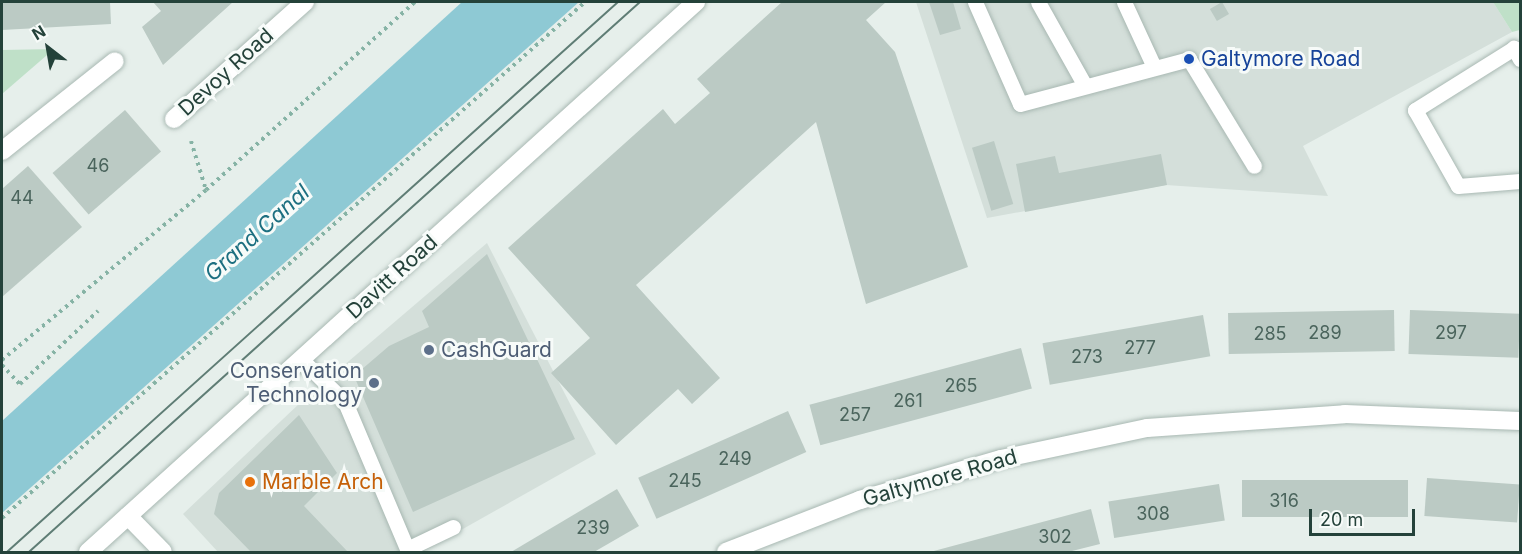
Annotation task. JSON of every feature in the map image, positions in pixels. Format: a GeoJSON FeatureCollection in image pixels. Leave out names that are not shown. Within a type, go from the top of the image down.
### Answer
{"type":"FeatureCollection","features":[{"type":"Feature","properties":{"kind":"street","name":"Devoy Road"},"geometry":{"type":"LineString","coordinates":[[174,119],[305,2]]}},
{"type":"Feature","properties":{"kind":"street","name":"Davitt Road"},"geometry":{"type":"LineString","coordinates":[[88,552],[696,2]]}},
{"type":"Feature","properties":{"kind":"street"},"geometry":{"type":"LineString","coordinates":[[2,151],[115,61]]}},
{"type":"Feature","properties":{"kind":"street","name":"Galtymore Road"},"geometry":{"type":"LineString","coordinates":[[737,550],[817,514],[1000,459],[1147,428],[1345,414],[1521,421]]}},
{"type":"Feature","properties":{"kind":"street"},"geometry":{"type":"LineString","coordinates":[[128,516],[163,552]]}},
{"type":"Feature","properties":{"kind":"lane"},"geometry":{"type":"LineString","coordinates":[[975,2],[1020,104],[1084,84],[1189,59],[1254,166]]}},
{"type":"Feature","properties":{"kind":"lane"},"geometry":{"type":"LineString","coordinates":[[1038,2],[1084,84]]}},
{"type":"Feature","properties":{"kind":"lane"},"geometry":{"type":"LineString","coordinates":[[1124,2],[1154,67]]}},
{"type":"Feature","properties":{"kind":"lane"},"geometry":{"type":"LineString","coordinates":[[1521,59],[1514,48],[1415,110],[1458,186],[1521,181]]}},
{"type":"Feature","properties":{"kind":"lane"},"geometry":{"type":"LineString","coordinates":[[301,359],[345,402],[407,549],[453,527]]}},
{"type":"Feature","properties":{"kind":"path"},"geometry":{"type":"LineString","coordinates":[[2,360],[206,190],[416,2]]}},
{"type":"Feature","properties":{"kind":"path"},"geometry":{"type":"LineString","coordinates":[[2,518],[585,2]]}},
{"type":"Feature","properties":{"kind":"path"},"geometry":{"type":"LineString","coordinates":[[193,149],[206,190]]}},
{"type":"Feature","properties":{"kind":"path"},"geometry":{"type":"LineString","coordinates":[[2,365],[20,384],[98,311]]}},
{"type":"Feature","properties":{"kind":"shaded area"},"geometry":{"type":"Polygon","coordinates":[[[916,2],[1493,2],[1512,32],[1303,146],[1328,196],[1166,185],[987,218],[916,2]]]}},
{"type":"Feature","properties":{"kind":"shaded area"},"geometry":{"type":"Polygon","coordinates":[[[487,243],[596,454],[422,552],[218,552],[183,514],[301,402],[487,243]]]}},
{"type":"Feature","properties":{"kind":"green space"},"geometry":{"type":"Polygon","coordinates":[[[1493,2],[1520,2],[1520,30],[1512,32],[1493,2]]]}},
{"type":"Feature","properties":{"kind":"green space"},"geometry":{"type":"Polygon","coordinates":[[[54,49],[2,94],[2,50],[54,49]]]}},
{"type":"Feature","properties":{"kind":"water","name":"Grand Canal"},"geometry":{"type":"Polygon","coordinates":[[[462,2],[579,2],[2,513],[2,421],[462,2]]]}},
{"type":"Feature","properties":{"kind":"building"},"geometry":{"type":"Polygon","coordinates":[[[2,2],[110,2],[111,24],[2,30],[2,2]]]}},
{"type":"Feature","properties":{"kind":"building"},"geometry":{"type":"Polygon","coordinates":[[[153,2],[233,2],[163,65],[142,27],[161,11],[153,2]]]}},
{"type":"Feature","properties":{"kind":"building"},"geometry":{"type":"Polygon","coordinates":[[[782,2],[886,2],[866,20],[895,52],[968,267],[866,304],[816,122],[636,285],[720,378],[692,404],[678,389],[616,445],[551,373],[590,338],[508,248],[663,109],[675,124],[710,93],[697,79],[782,2]]]}},
{"type":"Feature","properties":{"kind":"building"},"geometry":{"type":"Polygon","coordinates":[[[929,2],[953,2],[961,29],[940,35],[929,2]]]}},
{"type":"Feature","properties":{"kind":"building"},"geometry":{"type":"Polygon","coordinates":[[[1222,2],[1229,14],[1217,21],[1210,9],[1222,2]]]}},
{"type":"Feature","properties":{"kind":"building"},"geometry":{"type":"Polygon","coordinates":[[[125,110],[161,152],[89,214],[53,173],[125,110]]]}},
{"type":"Feature","properties":{"kind":"building"},"geometry":{"type":"Polygon","coordinates":[[[994,141],[1013,204],[991,211],[972,148],[994,141]]]}},
{"type":"Feature","properties":{"kind":"building"},"geometry":{"type":"Polygon","coordinates":[[[1161,154],[1167,185],[1025,212],[1016,164],[1055,156],[1059,173],[1161,154]]]}},
{"type":"Feature","properties":{"kind":"building"},"geometry":{"type":"Polygon","coordinates":[[[28,166],[82,227],[2,297],[2,189],[28,166]]]}},
{"type":"Feature","properties":{"kind":"building"},"geometry":{"type":"Polygon","coordinates":[[[487,254],[575,439],[413,512],[354,376],[389,346],[429,327],[422,311],[487,254]]]}},
{"type":"Feature","properties":{"kind":"building"},"geometry":{"type":"Polygon","coordinates":[[[1394,310],[1395,351],[1229,354],[1228,313],[1394,310]]]}},
{"type":"Feature","properties":{"kind":"building"},"geometry":{"type":"Polygon","coordinates":[[[1410,310],[1520,314],[1518,358],[1408,354],[1410,310]]]}},
{"type":"Feature","properties":{"kind":"building"},"geometry":{"type":"Polygon","coordinates":[[[1203,315],[1210,356],[1050,385],[1042,343],[1203,315]]]}},
{"type":"Feature","properties":{"kind":"building"},"geometry":{"type":"Polygon","coordinates":[[[1021,348],[1032,389],[820,445],[809,405],[1021,348]]]}},
{"type":"Feature","properties":{"kind":"building"},"geometry":{"type":"Polygon","coordinates":[[[788,411],[806,452],[656,519],[638,478],[788,411]]]}},
{"type":"Feature","properties":{"kind":"building"},"geometry":{"type":"Polygon","coordinates":[[[299,415],[337,473],[304,506],[348,552],[251,552],[214,514],[219,493],[299,415]]]}},
{"type":"Feature","properties":{"kind":"building"},"geometry":{"type":"Polygon","coordinates":[[[1427,478],[1520,484],[1517,522],[1424,516],[1427,478]]]}},
{"type":"Feature","properties":{"kind":"building"},"geometry":{"type":"Polygon","coordinates":[[[1242,480],[1408,480],[1408,517],[1242,517],[1242,480]]]}},
{"type":"Feature","properties":{"kind":"building"},"geometry":{"type":"Polygon","coordinates":[[[1219,484],[1225,521],[1114,538],[1108,502],[1219,484]]]}},
{"type":"Feature","properties":{"kind":"building"},"geometry":{"type":"Polygon","coordinates":[[[617,489],[639,526],[594,552],[511,552],[617,489]]]}},
{"type":"Feature","properties":{"kind":"building"},"geometry":{"type":"Polygon","coordinates":[[[1091,509],[1100,544],[1068,552],[930,552],[1091,509]]]}},
{"type":"Feature","properties":{"kind":"tram line"},"geometry":{"type":"LineString","coordinates":[[7,552],[618,2]]}},
{"type":"Feature","properties":{"kind":"tram line"},"geometry":{"type":"LineString","coordinates":[[29,552],[640,2]]}},
{"type":"Feature","properties":{"kind":"place","name":"Galtymore Road"},"geometry":{"type":"Point","coordinates":[1189,59]}},
{"type":"Feature","properties":{"kind":"place","name":"CashGuard"},"geometry":{"type":"Point","coordinates":[429,350]}},
{"type":"Feature","properties":{"kind":"place","name":"Conservation Technology"},"geometry":{"type":"Point","coordinates":[374,383]}},
{"type":"Feature","properties":{"kind":"place","name":"Marble Arch"},"geometry":{"type":"Point","coordinates":[250,482]}}]}
